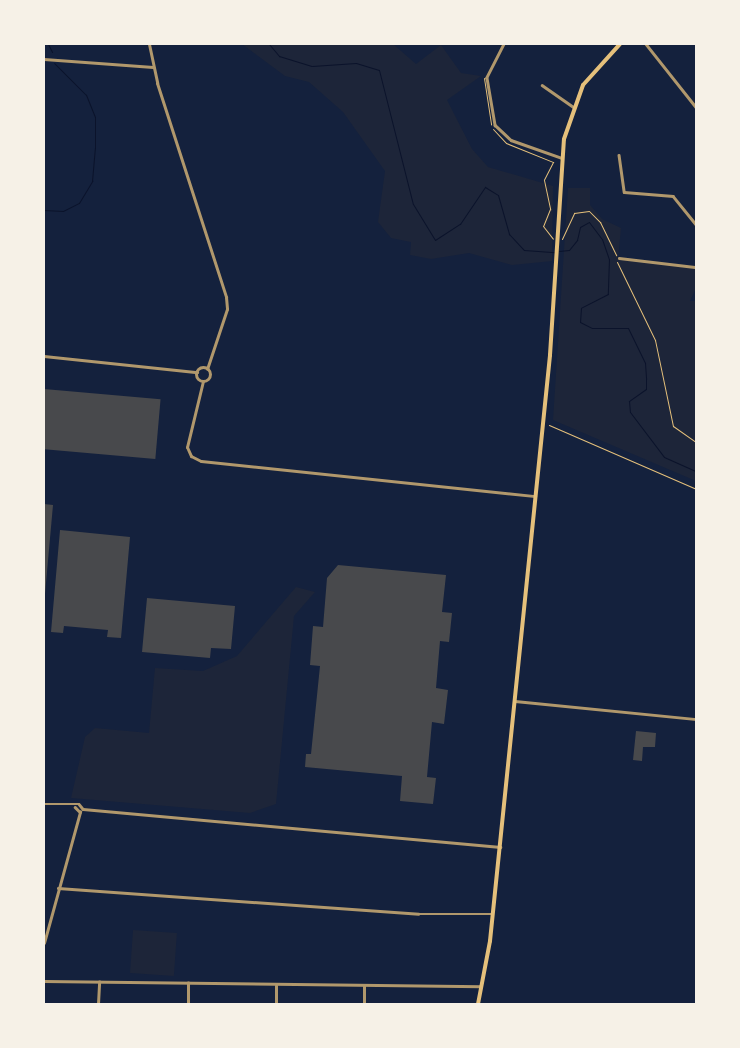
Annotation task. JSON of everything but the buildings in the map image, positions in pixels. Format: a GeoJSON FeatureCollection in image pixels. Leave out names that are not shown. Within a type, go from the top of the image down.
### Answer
{"type":"FeatureCollection","features":[{"type":"Feature","properties":{"kind":"main road"},"geometry":{"type":"LineString","coordinates":[[478,1004],[493,914],[515,701],[557,260],[562,158],[573,107],[593,70],[620,44]]}},
{"type":"Feature","properties":{"kind":"street"},"geometry":{"type":"LineString","coordinates":[[149,44],[153,67],[226,297],[227,309],[207,369],[210,376],[203,381],[187,447],[191,456],[201,461],[535,496]]}},
{"type":"Feature","properties":{"kind":"street"},"geometry":{"type":"LineString","coordinates":[[504,44],[487,78],[490,107],[502,134],[562,158]]}},
{"type":"Feature","properties":{"kind":"street"},"geometry":{"type":"LineString","coordinates":[[646,44],[696,107]]}},
{"type":"Feature","properties":{"kind":"street"},"geometry":{"type":"LineString","coordinates":[[44,59],[153,67]]}},
{"type":"Feature","properties":{"kind":"street"},"geometry":{"type":"LineString","coordinates":[[542,85],[573,107]]}},
{"type":"Feature","properties":{"kind":"street"},"geometry":{"type":"LineString","coordinates":[[619,155],[624,192],[673,196],[696,224]]}},
{"type":"Feature","properties":{"kind":"street"},"geometry":{"type":"LineString","coordinates":[[618,258],[696,267]]}},
{"type":"Feature","properties":{"kind":"street"},"geometry":{"type":"LineString","coordinates":[[44,356],[196,372],[207,369]]}},
{"type":"Feature","properties":{"kind":"street"},"geometry":{"type":"LineString","coordinates":[[196,372],[203,381]]}},
{"type":"Feature","properties":{"kind":"street"},"geometry":{"type":"LineString","coordinates":[[515,701],[696,719]]}},
{"type":"Feature","properties":{"kind":"street"},"geometry":{"type":"LineString","coordinates":[[44,804],[75,807],[80,804],[83,808],[500,847]]}},
{"type":"Feature","properties":{"kind":"street"},"geometry":{"type":"LineString","coordinates":[[75,807],[80,812]]}},
{"type":"Feature","properties":{"kind":"street"},"geometry":{"type":"LineString","coordinates":[[44,943],[58,888],[80,812],[83,808]]}},
{"type":"Feature","properties":{"kind":"street"},"geometry":{"type":"LineString","coordinates":[[58,888],[418,914],[493,914]]}},
{"type":"Feature","properties":{"kind":"street"},"geometry":{"type":"LineString","coordinates":[[44,981],[482,986]]}},
{"type":"Feature","properties":{"kind":"street"},"geometry":{"type":"LineString","coordinates":[[98,1004],[99,982]]}},
{"type":"Feature","properties":{"kind":"street"},"geometry":{"type":"LineString","coordinates":[[188,983],[188,1004]]}},
{"type":"Feature","properties":{"kind":"street"},"geometry":{"type":"LineString","coordinates":[[276,985],[276,1004]]}},
{"type":"Feature","properties":{"kind":"street"},"geometry":{"type":"LineString","coordinates":[[364,986],[364,1004]]}},
{"type":"Feature","properties":{"kind":"path"},"geometry":{"type":"LineString","coordinates":[[487,78],[482,77],[483,95],[498,136],[552,162],[544,180],[550,209],[543,226],[546,235],[565,238],[574,213],[589,211],[604,228],[618,258],[621,276],[655,340],[673,426],[696,442]]}},
{"type":"Feature","properties":{"kind":"path"},"geometry":{"type":"LineString","coordinates":[[549,425],[696,489]]}},
{"type":"Feature","properties":{"kind":"shaded area"},"geometry":{"type":"Polygon","coordinates":[[[242,44],[393,44],[416,64],[441,45],[461,73],[481,76],[447,100],[472,149],[488,167],[553,186],[552,261],[512,265],[469,253],[431,259],[410,255],[411,242],[391,238],[378,222],[385,171],[343,112],[309,82],[285,76],[242,44]]]}},
{"type":"Feature","properties":{"kind":"shaded area"},"geometry":{"type":"Polygon","coordinates":[[[568,188],[590,188],[590,205],[602,219],[621,228],[618,260],[696,269],[696,288],[690,301],[696,301],[696,481],[553,420],[568,188]]]}},
{"type":"Feature","properties":{"kind":"shaded area"},"geometry":{"type":"Polygon","coordinates":[[[296,587],[315,592],[294,616],[276,804],[250,813],[71,798],[85,737],[95,728],[149,733],[155,668],[203,671],[237,656],[296,587]]]}},
{"type":"Feature","properties":{"kind":"shaded area"},"geometry":{"type":"Polygon","coordinates":[[[133,930],[177,933],[174,976],[130,973],[133,930]]]}},
{"type":"Feature","properties":{"kind":"waterway"},"geometry":{"type":"LineString","coordinates":[[48,44],[52,52]]}},
{"type":"Feature","properties":{"kind":"waterway"},"geometry":{"type":"LineString","coordinates":[[269,44],[279,56],[312,66],[356,63],[379,70],[413,204],[435,240],[460,224],[485,187],[498,195],[509,234],[524,250],[555,252]]}},
{"type":"Feature","properties":{"kind":"waterway"},"geometry":{"type":"LineString","coordinates":[[44,210],[63,211],[79,203],[92,181],[95,148],[95,117],[86,95],[54,63]]}},
{"type":"Feature","properties":{"kind":"waterway"},"geometry":{"type":"LineString","coordinates":[[559,251],[569,250],[577,240],[580,227],[589,222],[602,239],[609,259],[608,294],[581,308],[580,322],[592,328],[628,328],[645,363],[646,379],[646,389],[629,401],[630,412],[664,457],[696,471]]}}]}
